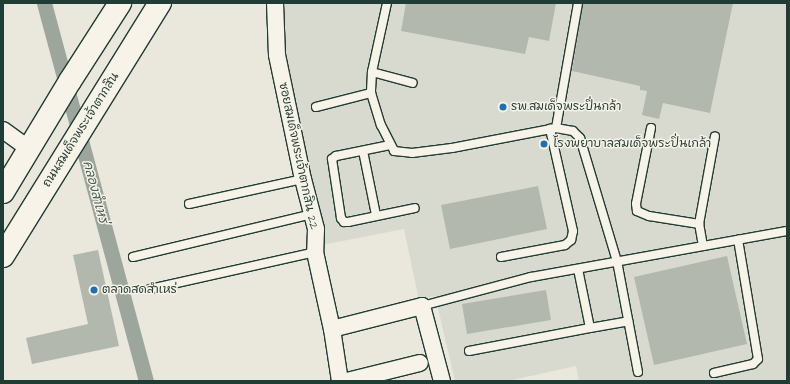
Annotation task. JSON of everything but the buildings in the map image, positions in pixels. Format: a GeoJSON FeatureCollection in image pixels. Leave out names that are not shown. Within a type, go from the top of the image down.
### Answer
{"type":"FeatureCollection","features":[{"type":"Feature","properties":{"kind":"main road"},"geometry":{"type":"LineString","coordinates":[[3,192],[70,81],[120,3]]}},
{"type":"Feature","properties":{"kind":"main road","name":"ถนนสมเด็จพระเจ้าตากสิน"},"geometry":{"type":"LineString","coordinates":[[3,256],[160,3]]}},
{"type":"Feature","properties":{"kind":"street","name":"ซอยสมเด็จพระเจ้าตากสิน 22"},"geometry":{"type":"LineString","coordinates":[[275,3],[277,55],[303,179],[316,229],[315,252],[332,330],[340,381]]}},
{"type":"Feature","properties":{"kind":"street"},"geometry":{"type":"LineString","coordinates":[[3,130],[29,149]]}},
{"type":"Feature","properties":{"kind":"street"},"geometry":{"type":"LineString","coordinates":[[332,330],[422,306],[442,381]]}},
{"type":"Feature","properties":{"kind":"street"},"geometry":{"type":"LineString","coordinates":[[347,381],[420,363]]}},
{"type":"Feature","properties":{"kind":"lane"},"geometry":{"type":"LineString","coordinates":[[387,3],[372,72],[371,93],[381,125],[394,151],[412,154],[553,129],[572,131],[580,138],[617,261],[638,372]]}},
{"type":"Feature","properties":{"kind":"lane"},"geometry":{"type":"LineString","coordinates":[[501,257],[565,245],[571,240],[573,231],[553,129],[578,3]]}},
{"type":"Feature","properties":{"kind":"lane"},"geometry":{"type":"LineString","coordinates":[[372,72],[413,83]]}},
{"type":"Feature","properties":{"kind":"lane"},"geometry":{"type":"LineString","coordinates":[[316,107],[371,93]]}},
{"type":"Feature","properties":{"kind":"lane"},"geometry":{"type":"LineString","coordinates":[[651,128],[636,204],[637,211],[649,216],[699,224]]}},
{"type":"Feature","properties":{"kind":"lane"},"geometry":{"type":"LineString","coordinates":[[703,246],[699,224],[716,136]]}},
{"type":"Feature","properties":{"kind":"lane"},"geometry":{"type":"LineString","coordinates":[[390,145],[336,156],[332,160],[341,218],[344,222],[348,222],[415,208]]}},
{"type":"Feature","properties":{"kind":"lane"},"geometry":{"type":"LineString","coordinates":[[363,151],[376,215]]}},
{"type":"Feature","properties":{"kind":"lane"},"geometry":{"type":"LineString","coordinates":[[189,204],[303,179]]}},
{"type":"Feature","properties":{"kind":"lane"},"geometry":{"type":"LineString","coordinates":[[133,257],[312,214]]}},
{"type":"Feature","properties":{"kind":"lane"},"geometry":{"type":"LineString","coordinates":[[422,306],[531,277],[787,231]]}},
{"type":"Feature","properties":{"kind":"lane"},"geometry":{"type":"LineString","coordinates":[[714,373],[753,364],[758,358],[738,240]]}},
{"type":"Feature","properties":{"kind":"lane"},"geometry":{"type":"LineString","coordinates":[[150,289],[315,252]]}},
{"type":"Feature","properties":{"kind":"lane"},"geometry":{"type":"LineString","coordinates":[[578,269],[590,328]]}},
{"type":"Feature","properties":{"kind":"lane"},"geometry":{"type":"LineString","coordinates":[[469,352],[628,321]]}},
{"type":"Feature","properties":{"kind":"shaded area","name":"โรงพยาบาลสมเด็จพระปิ่นเกล้า"},"geometry":{"type":"Polygon","coordinates":[[[281,3],[787,3],[787,381],[579,381],[576,366],[508,381],[455,381],[435,296],[419,300],[404,229],[322,245],[283,58],[281,3]]]}},
{"type":"Feature","properties":{"kind":"waterway","name":"คลองสำเหร่"},"geometry":{"type":"LineString","coordinates":[[44,3],[146,381]]}},
{"type":"Feature","properties":{"kind":"place","name":"รพ.สมเด็จพระปิ่นกล้า"},"geometry":{"type":"Point","coordinates":[503,107]}},
{"type":"Feature","properties":{"kind":"place","name":"โรงพยาบาลสมเด็จพระปิ่นเกล้า"},"geometry":{"type":"Point","coordinates":[544,144]}},
{"type":"Feature","properties":{"kind":"place","name":"ตลาดสดสำเหร่"},"geometry":{"type":"Point","coordinates":[94,290]}}]}
